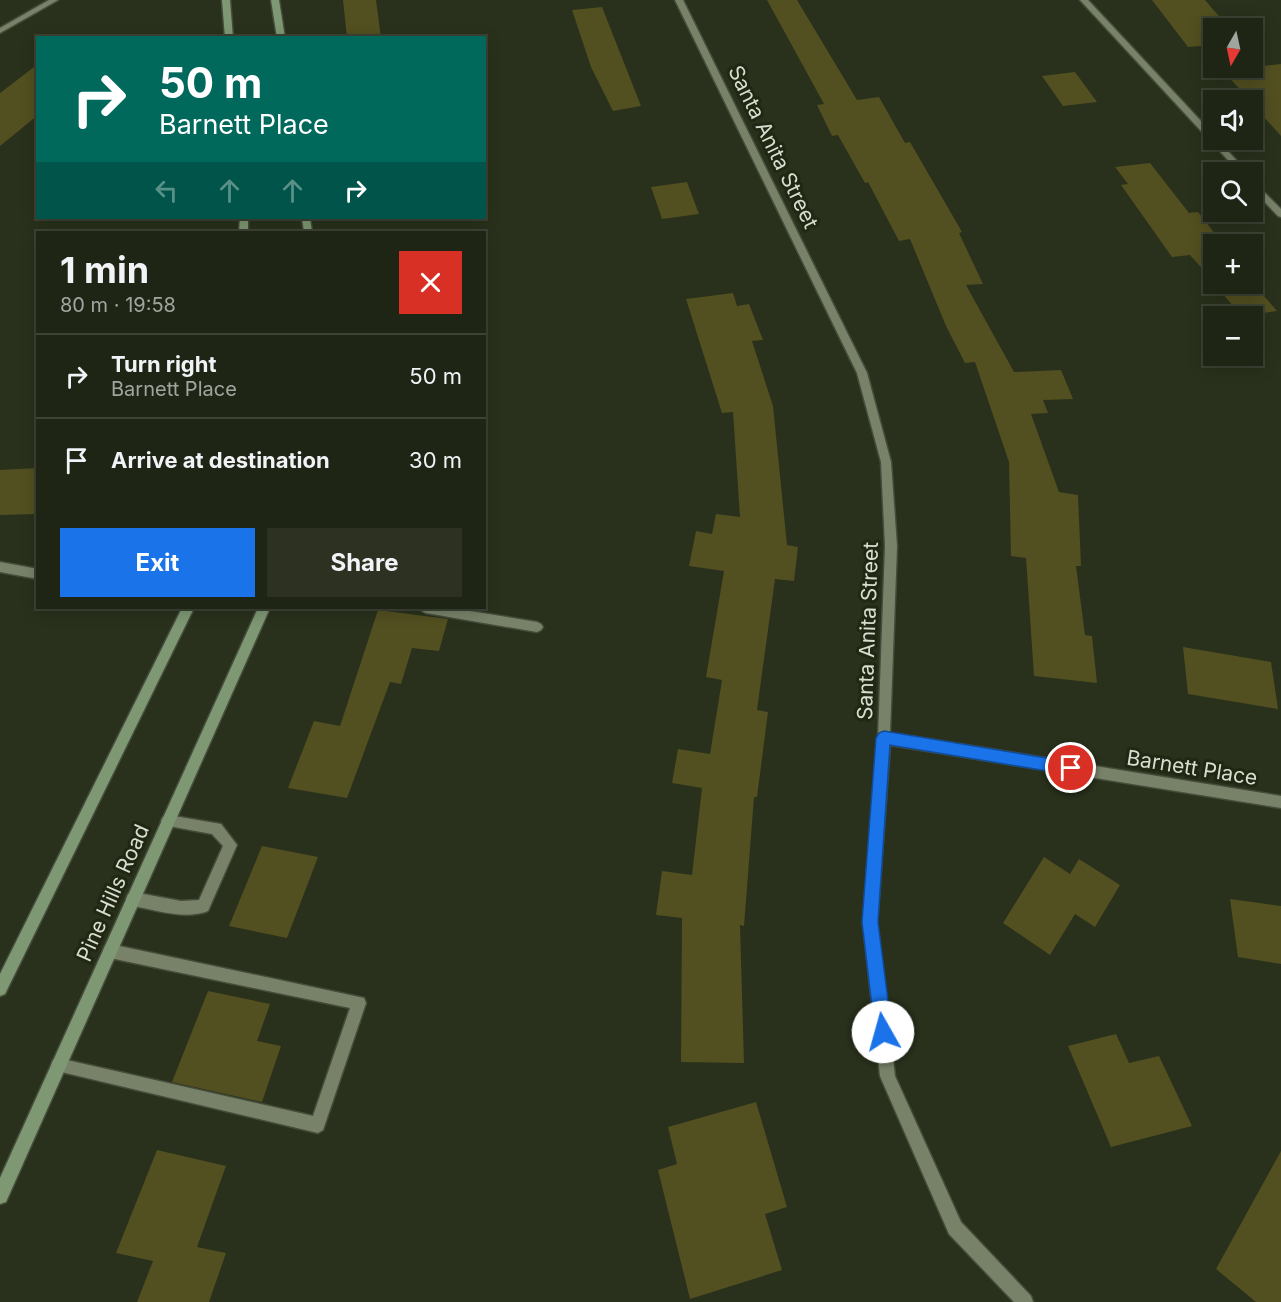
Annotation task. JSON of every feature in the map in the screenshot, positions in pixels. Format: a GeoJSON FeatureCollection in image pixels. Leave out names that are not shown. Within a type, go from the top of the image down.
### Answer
{"type":"FeatureCollection","features":[{"type":"Feature","properties":{"kind":"main road"},"geometry":{"type":"LineString","coordinates":[[226,0],[229,36]]}},
{"type":"Feature","properties":{"kind":"main road"},"geometry":{"type":"LineString","coordinates":[[275,0],[280,36]]}},
{"type":"Feature","properties":{"kind":"main road"},"geometry":{"type":"LineString","coordinates":[[0,989],[188,609]]}},
{"type":"Feature","properties":{"kind":"main road","name":"Pine Hills Road"},"geometry":{"type":"LineString","coordinates":[[0,1196],[264,609]]}},
{"type":"Feature","properties":{"kind":"street"},"geometry":{"type":"LineString","coordinates":[[0,31],[54,0]]}},
{"type":"Feature","properties":{"kind":"street","name":"Santa Anita Street"},"geometry":{"type":"LineString","coordinates":[[679,0],[862,373],[886,462],[891,535],[884,738],[870,922],[888,1076],[955,1228],[1025,1302]]}},
{"type":"Feature","properties":{"kind":"street"},"geometry":{"type":"LineString","coordinates":[[1084,0],[1234,162]]}},
{"type":"Feature","properties":{"kind":"street"},"geometry":{"type":"LineString","coordinates":[[1263,195],[1281,214]]}},
{"type":"Feature","properties":{"kind":"street"},"geometry":{"type":"LineString","coordinates":[[0,567],[36,574]]}},
{"type":"Feature","properties":{"kind":"street"},"geometry":{"type":"LineString","coordinates":[[432,609],[537,627]]}},
{"type":"Feature","properties":{"kind":"street","name":"Barnett Place"},"geometry":{"type":"LineString","coordinates":[[884,738],[1281,802]]}},
{"type":"Feature","properties":{"kind":"street"},"geometry":{"type":"LineString","coordinates":[[133,899],[181,908],[203,906],[230,845],[216,828],[168,821]]}},
{"type":"Feature","properties":{"kind":"street"},"geometry":{"type":"LineString","coordinates":[[58,1065],[318,1125],[358,1003],[110,951]]}},
{"type":"Feature","properties":{"kind":"building"},"geometry":{"type":"Polygon","coordinates":[[[343,0],[376,0],[381,36],[347,36],[343,0]]]}},
{"type":"Feature","properties":{"kind":"building"},"geometry":{"type":"Polygon","coordinates":[[[767,0],[797,0],[857,100],[879,97],[905,143],[910,142],[962,232],[959,233],[983,284],[966,285],[1014,372],[1061,370],[1073,399],[1043,400],[1048,413],[1031,414],[1059,492],[1078,495],[1081,566],[1076,566],[1085,635],[1092,636],[1097,683],[1034,676],[1026,558],[1011,556],[1009,462],[975,362],[965,363],[946,326],[910,239],[899,241],[868,182],[865,183],[838,135],[832,136],[817,105],[824,104],[767,0]]]}},
{"type":"Feature","properties":{"kind":"building"},"geometry":{"type":"Polygon","coordinates":[[[1152,0],[1205,0],[1220,18],[1203,18],[1203,48],[1201,46],[1188,47],[1152,0]]]}},
{"type":"Feature","properties":{"kind":"building"},"geometry":{"type":"Polygon","coordinates":[[[602,7],[641,106],[613,111],[591,67],[572,10],[602,7]]]}},
{"type":"Feature","properties":{"kind":"building"},"geometry":{"type":"Polygon","coordinates":[[[1281,64],[1281,136],[1263,116],[1263,90],[1241,90],[1229,78],[1263,78],[1263,66],[1281,64]]]}},
{"type":"Feature","properties":{"kind":"building"},"geometry":{"type":"Polygon","coordinates":[[[36,66],[36,117],[0,146],[0,93],[36,66]]]}},
{"type":"Feature","properties":{"kind":"building"},"geometry":{"type":"Polygon","coordinates":[[[1075,72],[1097,102],[1063,106],[1042,76],[1075,72]]]}},
{"type":"Feature","properties":{"kind":"building"},"geometry":{"type":"Polygon","coordinates":[[[1150,163],[1189,213],[1198,212],[1203,222],[1206,222],[1215,234],[1203,234],[1203,270],[1190,255],[1172,257],[1121,185],[1128,184],[1115,167],[1150,163]]]}},
{"type":"Feature","properties":{"kind":"building"},"geometry":{"type":"Polygon","coordinates":[[[687,182],[699,214],[662,219],[651,187],[687,182]]]}},
{"type":"Feature","properties":{"kind":"building"},"geometry":{"type":"Polygon","coordinates":[[[733,293],[737,306],[749,304],[763,340],[752,341],[773,406],[787,545],[798,547],[794,581],[775,579],[757,710],[768,712],[757,797],[754,797],[744,926],[740,925],[744,1063],[681,1062],[682,918],[656,915],[662,871],[692,875],[702,788],[672,783],[678,749],[710,754],[722,680],[706,677],[724,571],[689,566],[696,531],[712,534],[716,514],[740,517],[733,412],[722,413],[686,299],[733,293]]]}},
{"type":"Feature","properties":{"kind":"building"},"geometry":{"type":"Polygon","coordinates":[[[1223,294],[1262,294],[1277,311],[1263,313],[1263,306],[1233,306],[1223,294]]]}},
{"type":"Feature","properties":{"kind":"building"},"geometry":{"type":"Polygon","coordinates":[[[36,468],[36,514],[0,515],[0,470],[36,468]]]}},
{"type":"Feature","properties":{"kind":"building"},"geometry":{"type":"Polygon","coordinates":[[[378,610],[448,619],[439,651],[412,648],[401,684],[390,682],[347,798],[288,788],[314,721],[340,726],[378,610]]]}},
{"type":"Feature","properties":{"kind":"building"},"geometry":{"type":"Polygon","coordinates":[[[1183,647],[1271,662],[1278,709],[1188,694],[1183,647]]]}},
{"type":"Feature","properties":{"kind":"building"},"geometry":{"type":"Polygon","coordinates":[[[262,846],[318,857],[287,938],[229,926],[262,846]]]}},
{"type":"Feature","properties":{"kind":"building"},"geometry":{"type":"Polygon","coordinates":[[[1044,857],[1070,874],[1079,859],[1120,885],[1095,927],[1075,914],[1050,955],[1003,923],[1044,857]]]}},
{"type":"Feature","properties":{"kind":"building"},"geometry":{"type":"Polygon","coordinates":[[[1230,899],[1281,906],[1281,964],[1238,957],[1230,899]]]}},
{"type":"Feature","properties":{"kind":"building"},"geometry":{"type":"Polygon","coordinates":[[[208,991],[270,1004],[257,1041],[281,1046],[262,1102],[172,1082],[208,991]]]}},
{"type":"Feature","properties":{"kind":"building"},"geometry":{"type":"Polygon","coordinates":[[[1116,1034],[1129,1063],[1159,1056],[1192,1126],[1111,1147],[1068,1046],[1116,1034]]]}},
{"type":"Feature","properties":{"kind":"building"},"geometry":{"type":"Polygon","coordinates":[[[756,1102],[787,1207],[765,1214],[782,1270],[690,1299],[658,1170],[677,1164],[668,1127],[756,1102]]]}},
{"type":"Feature","properties":{"kind":"building"},"geometry":{"type":"Polygon","coordinates":[[[157,1150],[226,1166],[197,1247],[226,1253],[209,1302],[137,1302],[153,1261],[116,1253],[157,1150]]]}},
{"type":"Feature","properties":{"kind":"building"},"geometry":{"type":"Polygon","coordinates":[[[1281,1151],[1281,1302],[1256,1302],[1216,1269],[1281,1151]]]}},
{"type":"Feature","properties":{"kind":"route"},"geometry":{"type":"LineString","coordinates":[[883,1032],[870,922],[884,738],[1071,768]]}}]}
